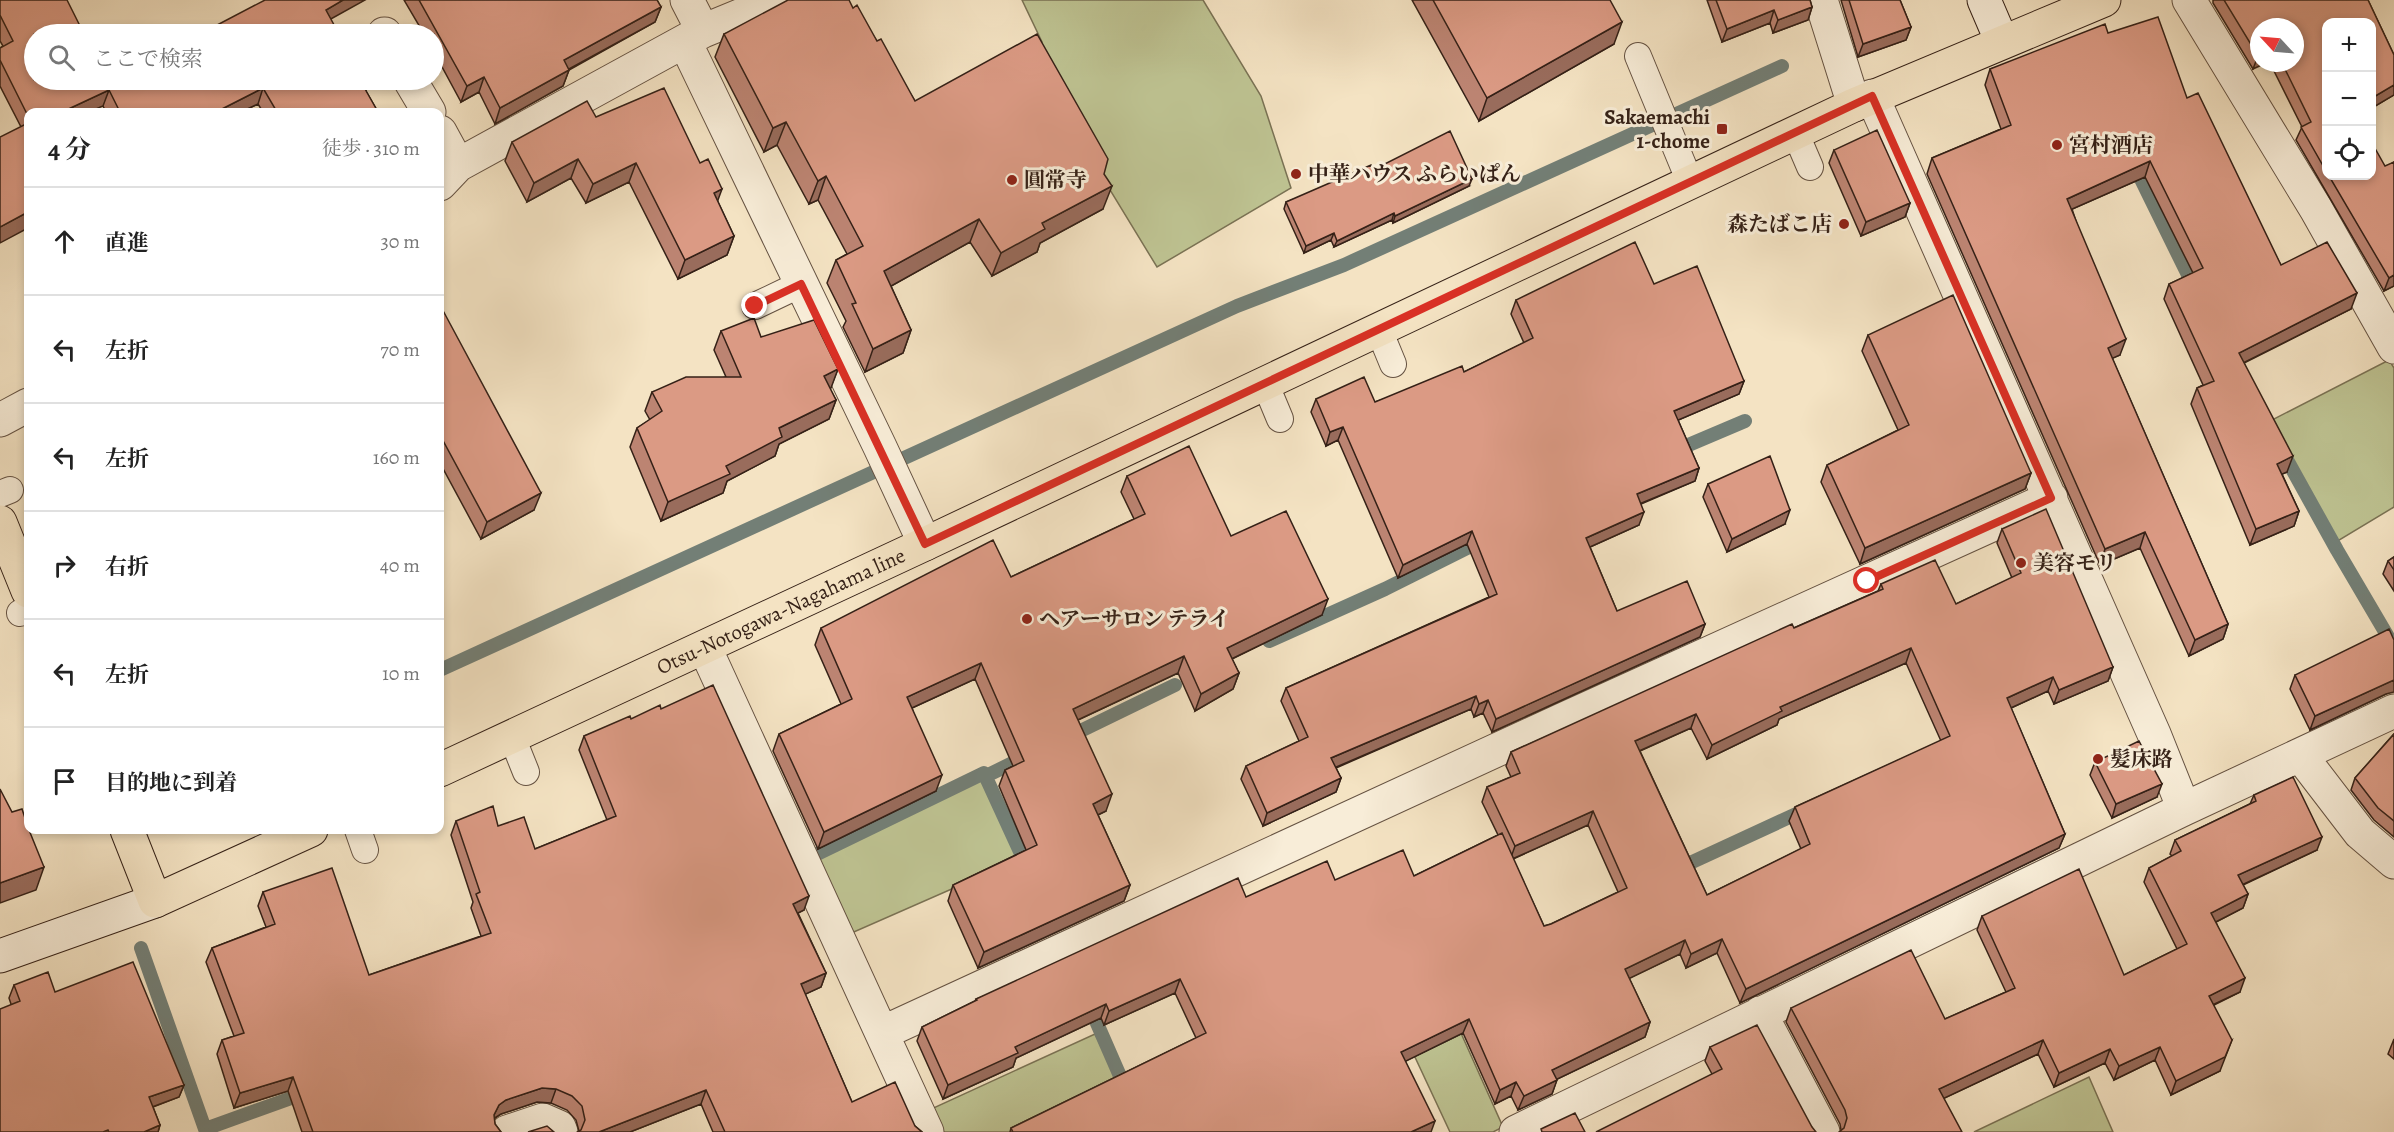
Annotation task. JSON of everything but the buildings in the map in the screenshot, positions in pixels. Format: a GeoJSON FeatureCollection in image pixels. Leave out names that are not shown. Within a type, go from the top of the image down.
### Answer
{"type":"FeatureCollection","features":[{"type":"Feature","properties":{"kind":"main road","name":"Otsu-Notogawa-Nagahama line"},"geometry":{"type":"LineString","coordinates":[[444,768],[705,648],[1795,132],[2104,0]]}},
{"type":"Feature","properties":{"kind":"main road"},"geometry":{"type":"LineString","coordinates":[[0,522],[24,590]]}},
{"type":"Feature","properties":{"kind":"main road"},"geometry":{"type":"LineString","coordinates":[[129,834],[155,901],[302,834]]}},
{"type":"Feature","properties":{"kind":"street"},"geometry":{"type":"LineString","coordinates":[[687,0],[694,36],[801,284],[925,544]]}},
{"type":"Feature","properties":{"kind":"street"},"geometry":{"type":"LineString","coordinates":[[444,151],[449,174],[694,36],[778,0]]}},
{"type":"Feature","properties":{"kind":"street"},"geometry":{"type":"LineString","coordinates":[[1821,0],[1863,101],[2051,498],[2154,734],[2184,809]]}},
{"type":"Feature","properties":{"kind":"street"},"geometry":{"type":"LineString","coordinates":[[1984,0],[2002,42]]}},
{"type":"Feature","properties":{"kind":"street"},"geometry":{"type":"LineString","coordinates":[[2189,0],[2316,209],[2385,337]]}},
{"type":"Feature","properties":{"kind":"street"},"geometry":{"type":"LineString","coordinates":[[416,90],[427,108]]}},
{"type":"Feature","properties":{"kind":"street"},"geometry":{"type":"LineString","coordinates":[[0,420],[24,407]]}},
{"type":"Feature","properties":{"kind":"street"},"geometry":{"type":"LineString","coordinates":[[882,1034],[1553,724],[2051,498]]}},
{"type":"Feature","properties":{"kind":"street"},"geometry":{"type":"LineString","coordinates":[[705,648],[739,713],[927,1132]]}},
{"type":"Feature","properties":{"kind":"street"},"geometry":{"type":"LineString","coordinates":[[1516,1132],[2184,809],[2394,711]]}},
{"type":"Feature","properties":{"kind":"street"},"geometry":{"type":"LineString","coordinates":[[2301,756],[2360,833],[2394,862]]}},
{"type":"Feature","properties":{"kind":"street"},"geometry":{"type":"LineString","coordinates":[[0,956],[155,901]]}},
{"type":"Feature","properties":{"kind":"street"},"geometry":{"type":"LineString","coordinates":[[1760,1013],[1823,1132]]}},
{"type":"Feature","properties":{"kind":"street"},"geometry":{"type":"LineString","coordinates":[[507,1132],[543,1120],[559,1127],[561,1132]]}},
{"type":"Feature","properties":{"kind":"lane"},"geometry":{"type":"LineString","coordinates":[[1638,56],[1690,182]]}},
{"type":"Feature","properties":{"kind":"lane"},"geometry":{"type":"LineString","coordinates":[[1795,132],[1810,167]]}},
{"type":"Feature","properties":{"kind":"lane"},"geometry":{"type":"LineString","coordinates":[[755,306],[801,284]]}},
{"type":"Feature","properties":{"kind":"lane"},"geometry":{"type":"LineString","coordinates":[[1379,330],[1393,364]]}},
{"type":"Feature","properties":{"kind":"lane"},"geometry":{"type":"LineString","coordinates":[[1265,383],[1280,419]]}},
{"type":"Feature","properties":{"kind":"lane"},"geometry":{"type":"LineString","coordinates":[[512,737],[526,772]]}},
{"type":"Feature","properties":{"kind":"green space"},"geometry":{"type":"Polygon","coordinates":[[[1022,0],[1203,0],[1261,96],[1291,188],[1157,267],[1026,52],[1042,42],[1022,0]]]}},
{"type":"Feature","properties":{"kind":"green space"},"geometry":{"type":"Polygon","coordinates":[[[2389,360],[2394,368],[2394,507],[2336,542],[2270,421],[2389,360]]]}},
{"type":"Feature","properties":{"kind":"green space"},"geometry":{"type":"Polygon","coordinates":[[[983,776],[1020,859],[847,935],[813,859],[983,776]]]}},
{"type":"Feature","properties":{"kind":"green space"},"geometry":{"type":"Polygon","coordinates":[[[1439,984],[1503,1127],[1493,1132],[1450,1132],[1392,1008],[1439,984]]]}},
{"type":"Feature","properties":{"kind":"green space"},"geometry":{"type":"Polygon","coordinates":[[[1095,1034],[1120,1085],[1021,1132],[940,1132],[929,1110],[1095,1034]]]}},
{"type":"Feature","properties":{"kind":"green space"},"geometry":{"type":"Polygon","coordinates":[[[2089,1077],[2113,1132],[1974,1132],[2089,1077]]]}},
{"type":"Feature","properties":{"kind":"waterway"},"geometry":{"type":"LineString","coordinates":[[444,668],[1237,306],[1344,265],[1782,66]]}},
{"type":"Feature","properties":{"kind":"waterway"},"geometry":{"type":"LineString","coordinates":[[2133,163],[2196,291]]}},
{"type":"Feature","properties":{"kind":"waterway"},"geometry":{"type":"LineString","coordinates":[[1679,449],[1745,421]]}},
{"type":"Feature","properties":{"kind":"waterway"},"geometry":{"type":"LineString","coordinates":[[2282,451],[2394,647]]}},
{"type":"Feature","properties":{"kind":"waterway"},"geometry":{"type":"LineString","coordinates":[[1269,641],[1385,589],[1483,540]]}},
{"type":"Feature","properties":{"kind":"waterway"},"geometry":{"type":"LineString","coordinates":[[1066,738],[1175,685]]}},
{"type":"Feature","properties":{"kind":"waterway"},"geometry":{"type":"LineString","coordinates":[[986,776],[1027,756]]}},
{"type":"Feature","properties":{"kind":"waterway"},"geometry":{"type":"LineString","coordinates":[[813,856],[984,773],[1028,869]]}},
{"type":"Feature","properties":{"kind":"waterway"},"geometry":{"type":"LineString","coordinates":[[1677,869],[1807,809]]}},
{"type":"Feature","properties":{"kind":"waterway"},"geometry":{"type":"LineString","coordinates":[[141,948],[205,1129],[308,1092]]}},
{"type":"Feature","properties":{"kind":"waterway"},"geometry":{"type":"LineString","coordinates":[[1089,1005],[1127,1092]]}},
{"type":"Feature","properties":{"kind":"place","name":"Sakaemachi 1-chome"},"geometry":{"type":"Point","coordinates":[1722,129]}},
{"type":"Feature","properties":{"kind":"place","name":"宮村酒店"},"geometry":{"type":"Point","coordinates":[2057,145]}},
{"type":"Feature","properties":{"kind":"place","name":"中華ハウス ふらいぱん"},"geometry":{"type":"Point","coordinates":[1296,174]}},
{"type":"Feature","properties":{"kind":"place","name":"圓常寺"},"geometry":{"type":"Point","coordinates":[1012,180]}},
{"type":"Feature","properties":{"kind":"place","name":"森たばこ店"},"geometry":{"type":"Point","coordinates":[1844,224]}},
{"type":"Feature","properties":{"kind":"place","name":"美容モリ"},"geometry":{"type":"Point","coordinates":[2021,563]}},
{"type":"Feature","properties":{"kind":"place","name":"ヘアーサロン テライ"},"geometry":{"type":"Point","coordinates":[1027,619]}},
{"type":"Feature","properties":{"kind":"place","name":"髪床路"},"geometry":{"type":"Point","coordinates":[2098,759]}},
{"type":"Feature","properties":{"kind":"route"},"geometry":{"type":"LineString","coordinates":[[755,306],[801,284],[925,544],[1872,96],[2051,498],[1867,581]]}}]}
